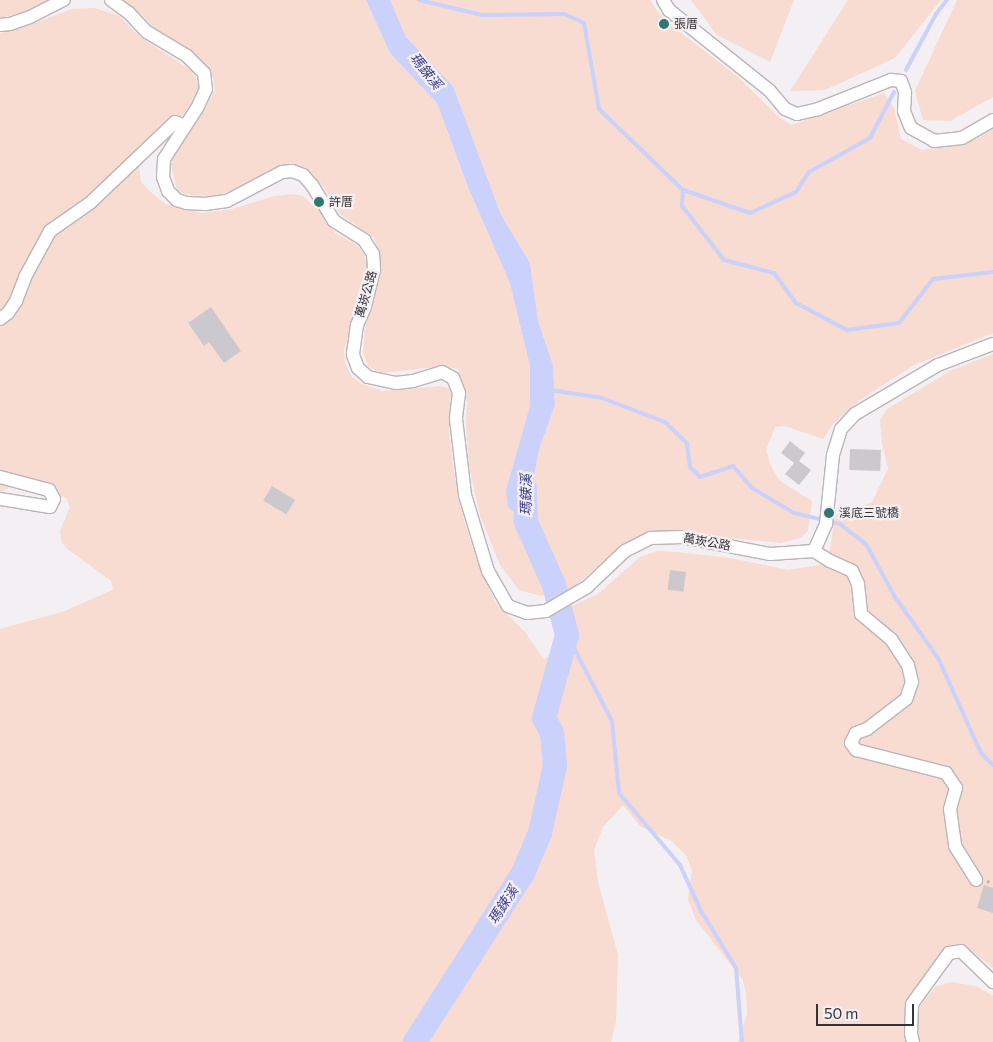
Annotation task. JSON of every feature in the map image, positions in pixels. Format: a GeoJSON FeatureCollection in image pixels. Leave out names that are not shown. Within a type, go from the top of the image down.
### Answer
{"type":"FeatureCollection","features":[{"type":"Feature","properties":{"kind":"street"},"geometry":{"type":"LineString","coordinates":[[0,25],[10,24],[30,17],[64,0]]}},
{"type":"Feature","properties":{"kind":"street","name":"萬崁公路"},"geometry":{"type":"LineString","coordinates":[[111,0],[129,13],[146,32],[187,56],[204,73],[206,89],[197,108],[164,159],[163,177],[168,191],[177,200],[205,204],[227,201],[282,172],[292,171],[303,175],[312,185],[334,221],[364,240],[373,254],[374,270],[365,307],[357,325],[353,355],[358,368],[368,377],[396,383],[413,381],[442,372],[453,378],[459,393],[456,419],[465,495],[488,572],[508,606],[527,613],[546,611],[587,587],[625,551],[650,538],[682,537],[770,554],[814,551]]}},
{"type":"Feature","properties":{"kind":"street"},"geometry":{"type":"LineString","coordinates":[[663,0],[669,10],[770,91],[785,109],[798,114],[818,109],[891,80],[901,81],[905,92],[904,111],[911,128],[934,141],[962,138],[993,120]]}},
{"type":"Feature","properties":{"kind":"street"},"geometry":{"type":"LineString","coordinates":[[0,319],[8,313],[16,301],[25,277],[50,231],[90,203],[175,122],[185,126]]}},
{"type":"Feature","properties":{"kind":"street"},"geometry":{"type":"LineString","coordinates":[[976,880],[955,846],[950,809],[956,788],[946,773],[856,750],[851,743],[856,733],[867,730],[906,699],[912,682],[908,665],[892,639],[862,614],[858,584],[852,571],[814,551],[827,518],[833,455],[840,429],[855,414],[938,365],[993,344]]}},
{"type":"Feature","properties":{"kind":"street"},"geometry":{"type":"LineString","coordinates":[[0,477],[49,490],[54,498],[50,508],[0,499]]}},
{"type":"Feature","properties":{"kind":"street"},"geometry":{"type":"LineString","coordinates":[[913,1042],[910,1033],[912,1004],[949,953],[961,951],[993,982]]}},
{"type":"Feature","properties":{"kind":"shaded area"},"geometry":{"type":"Polygon","coordinates":[[[0,0],[53,0],[36,10],[0,18],[0,0]]]}},
{"type":"Feature","properties":{"kind":"shaded area"},"geometry":{"type":"Polygon","coordinates":[[[121,0],[366,0],[390,53],[437,103],[468,187],[510,282],[530,366],[530,407],[506,490],[530,499],[539,449],[555,405],[553,365],[538,321],[530,263],[501,215],[453,86],[406,37],[390,0],[650,0],[657,11],[672,26],[737,76],[781,119],[792,125],[884,93],[894,108],[901,139],[922,150],[975,140],[993,129],[993,333],[914,365],[860,400],[833,424],[823,439],[784,426],[775,427],[766,450],[771,466],[780,481],[812,501],[808,531],[800,538],[781,543],[681,533],[648,533],[618,548],[572,589],[541,596],[519,590],[500,565],[480,515],[469,466],[466,425],[467,400],[458,369],[444,366],[381,373],[368,366],[363,352],[365,326],[381,274],[380,254],[374,238],[339,213],[323,186],[309,171],[290,163],[234,190],[215,196],[190,195],[177,191],[171,164],[176,151],[205,109],[215,90],[213,77],[206,66],[183,46],[152,26],[141,14],[121,0]]]}},
{"type":"Feature","properties":{"kind":"shaded area"},"geometry":{"type":"Polygon","coordinates":[[[691,0],[794,0],[770,62],[717,35],[691,0]]]}},
{"type":"Feature","properties":{"kind":"shaded area"},"geometry":{"type":"Polygon","coordinates":[[[848,0],[941,0],[895,58],[825,90],[790,91],[848,0]]]}},
{"type":"Feature","properties":{"kind":"shaded area"},"geometry":{"type":"Polygon","coordinates":[[[957,0],[993,0],[993,97],[950,121],[923,120],[915,91],[957,0]]]}},
{"type":"Feature","properties":{"kind":"shaded area"},"geometry":{"type":"Polygon","coordinates":[[[95,8],[119,16],[140,37],[191,70],[199,85],[197,95],[167,136],[138,159],[141,182],[152,193],[165,204],[202,213],[232,209],[274,196],[292,194],[303,196],[323,215],[335,233],[357,245],[364,254],[367,266],[344,350],[345,363],[352,377],[362,384],[382,391],[441,386],[451,389],[449,431],[454,472],[464,521],[480,569],[497,605],[526,633],[544,660],[553,651],[557,637],[552,620],[553,615],[598,594],[640,557],[658,551],[730,558],[788,570],[819,565],[830,550],[835,516],[840,512],[848,512],[872,502],[888,469],[882,443],[880,420],[887,409],[950,371],[993,354],[993,968],[967,947],[960,944],[942,950],[906,1003],[904,1015],[908,1042],[738,1042],[747,1014],[746,992],[742,979],[696,920],[688,899],[692,871],[686,855],[670,840],[641,827],[623,805],[603,827],[594,850],[598,882],[618,955],[616,1021],[611,1042],[0,1042],[0,629],[62,612],[113,590],[111,581],[62,543],[60,531],[70,507],[66,498],[45,488],[13,485],[0,493],[0,33],[21,28],[72,9],[95,8]]]}},
{"type":"Feature","properties":{"kind":"shaded area"},"geometry":{"type":"Polygon","coordinates":[[[951,982],[976,986],[993,996],[993,1042],[918,1042],[918,1009],[935,987],[951,982]]]}},
{"type":"Feature","properties":{"kind":"water","name":"瑪鋉溪"},"geometry":{"type":"Polygon","coordinates":[[[366,0],[390,0],[406,37],[453,86],[501,215],[530,263],[538,321],[553,365],[555,405],[539,449],[526,522],[508,507],[506,490],[530,406],[530,366],[510,283],[468,187],[437,103],[390,53],[366,0]]]}},
{"type":"Feature","properties":{"kind":"building"},"geometry":{"type":"Polygon","coordinates":[[[211,307],[241,351],[224,363],[209,342],[204,346],[188,323],[211,307]]]}},
{"type":"Feature","properties":{"kind":"building"},"geometry":{"type":"Polygon","coordinates":[[[790,441],[805,453],[799,461],[811,470],[799,485],[785,474],[794,463],[781,453],[790,441]]]}},
{"type":"Feature","properties":{"kind":"building"},"geometry":{"type":"Polygon","coordinates":[[[850,449],[881,450],[880,471],[849,470],[850,449]]]}},
{"type":"Feature","properties":{"kind":"building"},"geometry":{"type":"Polygon","coordinates":[[[272,486],[295,500],[286,514],[263,501],[272,486]]]}},
{"type":"Feature","properties":{"kind":"building"},"geometry":{"type":"Polygon","coordinates":[[[670,570],[686,572],[683,592],[668,590],[670,570]]]}},
{"type":"Feature","properties":{"kind":"building"},"geometry":{"type":"Polygon","coordinates":[[[984,885],[993,888],[993,913],[977,908],[984,885]]]}},
{"type":"Feature","properties":{"kind":"waterway"},"geometry":{"type":"LineString","coordinates":[[419,0],[482,15],[564,14],[584,23],[599,109],[683,190],[682,206],[724,260],[774,273],[796,303],[847,330],[899,323],[933,279],[993,272]]}},
{"type":"Feature","properties":{"kind":"waterway"},"geometry":{"type":"LineString","coordinates":[[906,70],[936,14],[947,0]]}},
{"type":"Feature","properties":{"kind":"waterway"},"geometry":{"type":"LineString","coordinates":[[683,190],[750,213],[796,192],[809,172],[870,138],[894,92]]}},
{"type":"Feature","properties":{"kind":"waterway"},"geometry":{"type":"LineString","coordinates":[[550,390],[602,398],[665,422],[687,443],[690,467],[700,477],[733,466],[752,488],[794,513],[840,524],[866,544],[895,597],[938,658],[981,753],[993,765]]}},
{"type":"Feature","properties":{"kind":"waterway","name":"瑪鋉溪"},"geometry":{"type":"LineString","coordinates":[[415,1042],[523,873],[540,833],[555,766],[552,733],[544,718],[567,635],[554,585],[526,522],[525,489]]}},
{"type":"Feature","properties":{"kind":"waterway"},"geometry":{"type":"LineString","coordinates":[[567,635],[612,721],[619,793],[680,865],[701,911],[736,968],[742,1042]]}},
{"type":"Feature","properties":{"kind":"place","name":"張厝"},"geometry":{"type":"Point","coordinates":[664,24]}},
{"type":"Feature","properties":{"kind":"place","name":"許厝"},"geometry":{"type":"Point","coordinates":[319,202]}},
{"type":"Feature","properties":{"kind":"place","name":"溪底三號橋"},"geometry":{"type":"Point","coordinates":[829,513]}}]}
